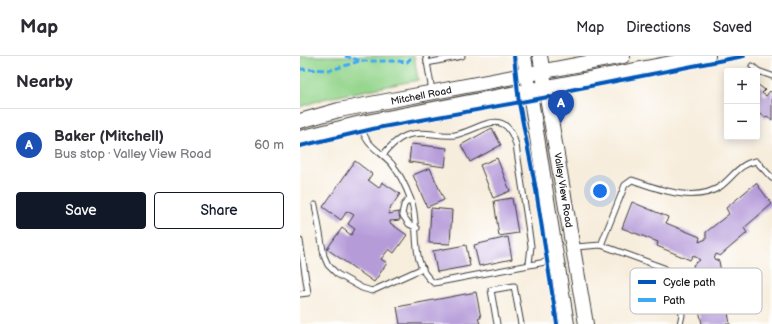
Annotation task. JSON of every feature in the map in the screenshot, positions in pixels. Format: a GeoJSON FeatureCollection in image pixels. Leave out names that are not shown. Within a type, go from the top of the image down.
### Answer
{"type":"FeatureCollection","features":[{"type":"Feature","properties":{"kind":"main road","name":"Valley View Road"},"geometry":{"type":"LineString","coordinates":[[524,56],[567,324]]}},
{"type":"Feature","properties":{"kind":"main road","name":"Valley View Road"},"geometry":{"type":"LineString","coordinates":[[540,56],[586,324]]}},
{"type":"Feature","properties":{"kind":"main road","name":"Mitchell Road"},"geometry":{"type":"LineString","coordinates":[[300,121],[339,110],[623,56]]}},
{"type":"Feature","properties":{"kind":"main road","name":"Mitchell Road"},"geometry":{"type":"LineString","coordinates":[[300,138],[361,123],[708,56]]}},
{"type":"Feature","properties":{"kind":"lane"},"geometry":{"type":"LineString","coordinates":[[426,56],[432,93]]}},
{"type":"Feature","properties":{"kind":"lane"},"geometry":{"type":"LineString","coordinates":[[427,63],[462,56]]}},
{"type":"Feature","properties":{"kind":"lane"},"geometry":{"type":"LineString","coordinates":[[752,66],[758,71],[772,76]]}},
{"type":"Feature","properties":{"kind":"lane"},"geometry":{"type":"LineString","coordinates":[[383,155],[394,142],[411,134],[424,133],[449,136],[468,131],[485,123],[495,122],[504,124],[511,131],[516,145],[531,246],[529,264]]}},
{"type":"Feature","properties":{"kind":"lane"},"geometry":{"type":"LineString","coordinates":[[361,123],[365,138],[372,147],[383,155],[401,177],[415,210],[417,228],[416,244],[420,263],[429,278],[434,282],[556,260]]}},
{"type":"Feature","properties":{"kind":"lane"},"geometry":{"type":"LineString","coordinates":[[601,245],[625,184],[632,180],[667,192],[686,194],[707,192],[721,186],[746,162],[756,160],[772,178]]}},
{"type":"Feature","properties":{"kind":"lane"},"geometry":{"type":"LineString","coordinates":[[410,198],[404,205],[402,214],[409,224],[417,228]]}},
{"type":"Feature","properties":{"kind":"lane"},"geometry":{"type":"LineString","coordinates":[[315,205],[324,256],[328,265],[337,274],[362,288],[372,290],[423,268]]}},
{"type":"Feature","properties":{"kind":"lane"},"geometry":{"type":"LineString","coordinates":[[300,242],[308,293],[300,294]]}},
{"type":"Feature","properties":{"kind":"lane"},"geometry":{"type":"LineString","coordinates":[[574,248],[601,245],[664,268]]}},
{"type":"Feature","properties":{"kind":"lane"},"geometry":{"type":"LineString","coordinates":[[497,324],[491,290],[514,286],[521,324]]}},
{"type":"Feature","properties":{"kind":"lane"},"geometry":{"type":"LineString","coordinates":[[680,324],[682,314]]}},
{"type":"Feature","properties":{"kind":"green space"},"geometry":{"type":"Polygon","coordinates":[[[300,56],[414,56],[418,80],[323,99],[300,107],[300,56]]]}},
{"type":"Feature","properties":{"kind":"building"},"geometry":{"type":"Polygon","coordinates":[[[760,86],[765,90],[762,93],[766,96],[770,91],[772,93],[772,120],[767,116],[766,118],[760,113],[760,86]]]}},
{"type":"Feature","properties":{"kind":"building"},"geometry":{"type":"Polygon","coordinates":[[[492,128],[501,145],[470,162],[461,145],[492,128]]]}},
{"type":"Feature","properties":{"kind":"building"},"geometry":{"type":"Polygon","coordinates":[[[411,144],[447,148],[445,167],[409,162],[411,144]]]}},
{"type":"Feature","properties":{"kind":"building"},"geometry":{"type":"Polygon","coordinates":[[[497,158],[510,191],[493,198],[480,165],[497,158]]]}},
{"type":"Feature","properties":{"kind":"building"},"geometry":{"type":"Polygon","coordinates":[[[355,161],[372,174],[368,180],[379,188],[382,182],[400,194],[389,210],[389,214],[399,212],[400,220],[390,221],[390,223],[407,235],[394,253],[389,249],[381,259],[387,263],[374,282],[327,249],[342,228],[351,235],[355,229],[348,224],[354,215],[347,211],[341,220],[323,207],[355,161]]]}},
{"type":"Feature","properties":{"kind":"building"},"geometry":{"type":"Polygon","coordinates":[[[430,168],[444,200],[427,207],[413,175],[430,168]]]}},
{"type":"Feature","properties":{"kind":"building"},"geometry":{"type":"Polygon","coordinates":[[[756,183],[772,204],[744,228],[747,233],[720,256],[716,254],[714,259],[719,261],[720,268],[693,268],[693,265],[700,260],[693,255],[690,260],[657,246],[658,242],[622,228],[632,202],[668,217],[666,223],[700,237],[699,242],[706,239],[706,232],[729,214],[726,208],[756,183]]]}},
{"type":"Feature","properties":{"kind":"building"},"geometry":{"type":"Polygon","coordinates":[[[512,198],[518,233],[499,236],[494,201],[512,198]]]}},
{"type":"Feature","properties":{"kind":"building"},"geometry":{"type":"Polygon","coordinates":[[[431,208],[452,210],[450,244],[429,243],[431,208]]]}},
{"type":"Feature","properties":{"kind":"building"},"geometry":{"type":"Polygon","coordinates":[[[508,237],[512,259],[479,266],[474,245],[508,237]]]}},
{"type":"Feature","properties":{"kind":"building"},"geometry":{"type":"Polygon","coordinates":[[[466,245],[470,266],[437,272],[433,251],[466,245]]]}},
{"type":"Feature","properties":{"kind":"building"},"geometry":{"type":"Polygon","coordinates":[[[476,292],[481,318],[478,318],[480,324],[400,324],[397,307],[476,292]]]}},
{"type":"Feature","properties":{"kind":"building"},"geometry":{"type":"Polygon","coordinates":[[[700,314],[728,314],[730,324],[702,324],[700,314]]]}},
{"type":"Feature","properties":{"kind":"marked path"},"geometry":{"type":"LineString","coordinates":[[345,56],[361,61]]}},
{"type":"Feature","properties":{"kind":"marked path"},"geometry":{"type":"LineString","coordinates":[[300,69],[331,70],[360,61],[407,62],[410,59],[408,56]]}},
{"type":"Feature","properties":{"kind":"cycle path"},"geometry":{"type":"LineString","coordinates":[[514,56],[519,103],[536,190],[557,324]]}},
{"type":"Feature","properties":{"kind":"cycle path"},"geometry":{"type":"LineString","coordinates":[[300,146],[377,128],[548,97],[558,98],[562,93],[570,90],[744,56]]}},
{"type":"Feature","properties":{"kind":"place","name":"Baker (Mitchell)"},"geometry":{"type":"Point","coordinates":[561,123]}}]}
